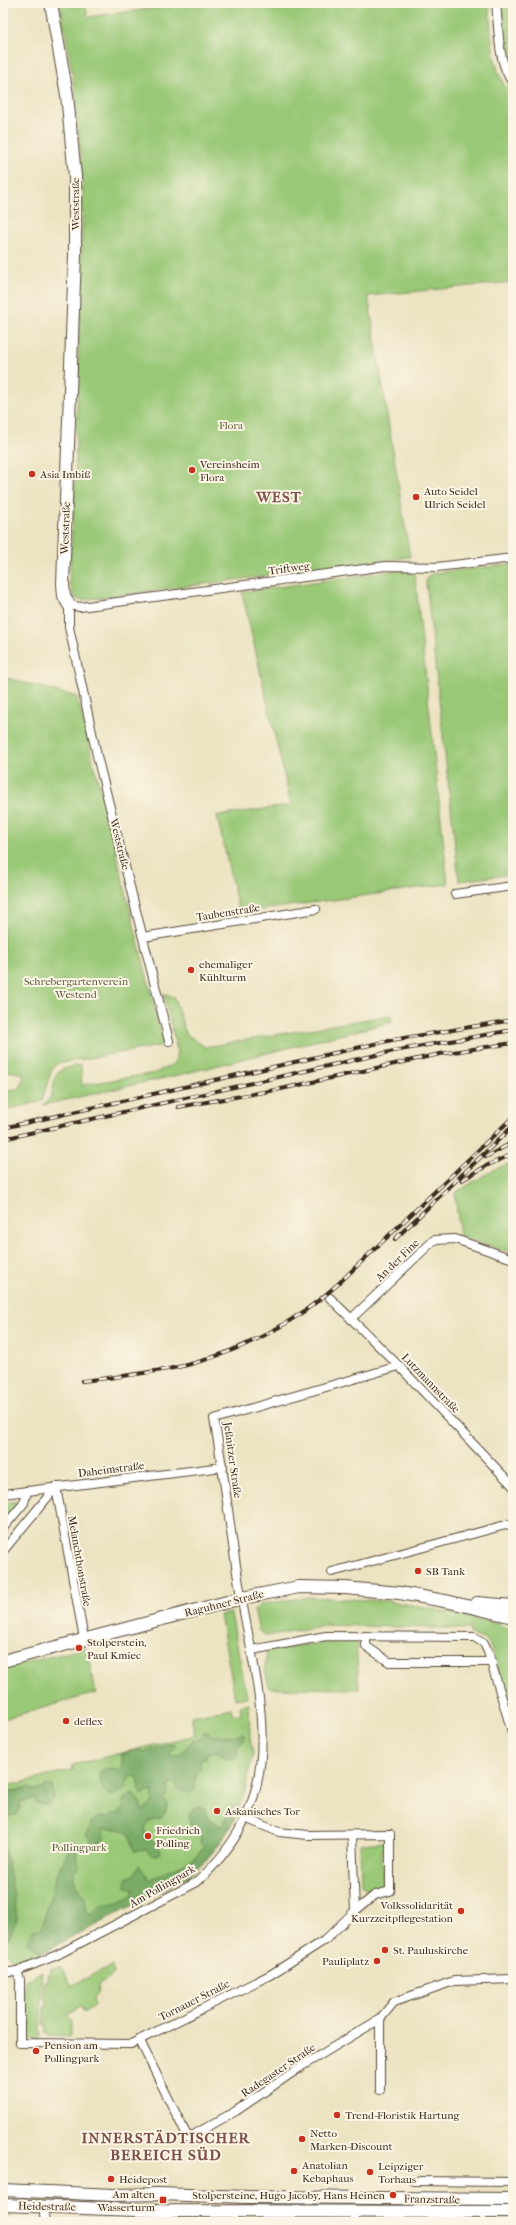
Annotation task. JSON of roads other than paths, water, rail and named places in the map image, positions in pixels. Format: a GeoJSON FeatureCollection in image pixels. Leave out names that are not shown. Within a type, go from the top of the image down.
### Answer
{"type":"FeatureCollection","features":[{"type":"Feature","properties":{"kind":"main road","name":"Weststraße"},"geometry":{"type":"LineString","coordinates":[[51,3],[67,96],[75,176],[75,255],[63,584],[64,596],[69,605]]}},
{"type":"Feature","properties":{"kind":"main road","name":"Raguhner Straße"},"geometry":{"type":"LineString","coordinates":[[3,1661],[242,1598],[293,1587],[309,1586],[381,1591],[450,1602],[513,1617]]}},
{"type":"Feature","properties":{"kind":"main road","name":"Raguhner Straße"},"geometry":{"type":"LineString","coordinates":[[450,1602],[513,1606]]}},
{"type":"Feature","properties":{"kind":"main road","name":"Heidestraße"},"geometry":{"type":"LineString","coordinates":[[3,2190],[114,2195],[158,2194],[352,2198]]}},
{"type":"Feature","properties":{"kind":"main road","name":"Franzstraße"},"geometry":{"type":"LineString","coordinates":[[352,2198],[513,2199]]}},
{"type":"Feature","properties":{"kind":"main road","name":"Heidestraße"},"geometry":{"type":"LineString","coordinates":[[3,2205],[355,2216]]}},
{"type":"Feature","properties":{"kind":"main road","name":"Franzstraße"},"geometry":{"type":"LineString","coordinates":[[355,2216],[513,2212]]}},
{"type":"Feature","properties":{"kind":"street"},"geometry":{"type":"LineString","coordinates":[[496,3],[504,64],[508,76],[513,83]]}},
{"type":"Feature","properties":{"kind":"street","name":"Triftweg"},"geometry":{"type":"LineString","coordinates":[[69,605],[80,607],[386,566],[436,567],[513,558]]}},
{"type":"Feature","properties":{"kind":"street","name":"Weststraße"},"geometry":{"type":"LineString","coordinates":[[69,605],[69,627],[97,753],[169,1041]]}},
{"type":"Feature","properties":{"kind":"street"},"geometry":{"type":"LineString","coordinates":[[455,894],[513,886]]}},
{"type":"Feature","properties":{"kind":"street","name":"Taubenstraße"},"geometry":{"type":"LineString","coordinates":[[143,937],[316,909]]}},
{"type":"Feature","properties":{"kind":"street","name":"An der Fine"},"geometry":{"type":"LineString","coordinates":[[351,1320],[434,1240],[455,1239],[513,1259]]}},
{"type":"Feature","properties":{"kind":"street","name":"Lutzmannstraße"},"geometry":{"type":"LineString","coordinates":[[330,1298],[399,1366],[513,1486]]}},
{"type":"Feature","properties":{"kind":"street","name":"Jeßnitzer Straße"},"geometry":{"type":"LineString","coordinates":[[242,1598],[214,1419],[399,1366]]}},
{"type":"Feature","properties":{"kind":"street","name":"Daheimstraße"},"geometry":{"type":"LineString","coordinates":[[3,1494],[222,1467]]}},
{"type":"Feature","properties":{"kind":"street"},"geometry":{"type":"LineString","coordinates":[[3,1550],[56,1487]]}},
{"type":"Feature","properties":{"kind":"street","name":"Melanchthonstraße"},"geometry":{"type":"LineString","coordinates":[[56,1487],[84,1639]]}},
{"type":"Feature","properties":{"kind":"street"},"geometry":{"type":"LineString","coordinates":[[3,1528],[24,1503],[27,1491]]}},
{"type":"Feature","properties":{"kind":"street"},"geometry":{"type":"LineString","coordinates":[[332,1572],[513,1524]]}},
{"type":"Feature","properties":{"kind":"street","name":"Am Pollingpark"},"geometry":{"type":"LineString","coordinates":[[3,1973],[17,1971],[57,1954],[197,1882],[210,1870],[227,1848],[245,1818],[256,1790],[262,1754],[261,1700],[242,1598]]}},
{"type":"Feature","properties":{"kind":"street"},"geometry":{"type":"LineString","coordinates":[[252,1650],[326,1636],[474,1637],[484,1643],[492,1662],[513,1735]]}},
{"type":"Feature","properties":{"kind":"street"},"geometry":{"type":"LineString","coordinates":[[366,1636],[366,1646],[390,1662],[492,1662]]}},
{"type":"Feature","properties":{"kind":"street","name":"Tornauer Straße"},"geometry":{"type":"LineString","coordinates":[[17,1971],[20,1980],[20,2042],[125,2044],[140,2041],[270,1975],[325,1940],[355,1910],[375,1895],[390,1891],[390,1834],[352,1836],[308,1835],[279,1832],[245,1818]]}},
{"type":"Feature","properties":{"kind":"street"},"geometry":{"type":"LineString","coordinates":[[352,1836],[355,1910]]}},
{"type":"Feature","properties":{"kind":"street","name":"Radegaster Straße"},"geometry":{"type":"LineString","coordinates":[[140,2041],[188,2138],[236,2111],[302,2066],[380,2019],[394,2002],[432,1987],[454,1981],[513,1979]]}},
{"type":"Feature","properties":{"kind":"street"},"geometry":{"type":"LineString","coordinates":[[380,2019],[380,2090]]}},
{"type":"Feature","properties":{"kind":"street","name":"Franzstraße"},"geometry":{"type":"LineString","coordinates":[[413,2181],[513,2182]]}},
{"type":"Feature","properties":{"kind":"street"},"geometry":{"type":"LineString","coordinates":[[43,2206],[45,2222]]}},
{"type":"Feature","properties":{"kind":"railway"},"geometry":{"type":"LineString","coordinates":[[3,1128],[392,1040],[513,1020]]}},
{"type":"Feature","properties":{"kind":"railway"},"geometry":{"type":"LineString","coordinates":[[3,1139],[394,1051],[513,1030]]}},
{"type":"Feature","properties":{"kind":"railway"},"geometry":{"type":"LineString","coordinates":[[178,1107],[281,1089],[440,1054],[513,1043]]}},
{"type":"Feature","properties":{"kind":"railway"},"geometry":{"type":"LineString","coordinates":[[82,1381],[148,1373],[208,1359],[248,1344],[304,1312],[337,1285],[513,1117]]}},
{"type":"Feature","properties":{"kind":"railway"},"geometry":{"type":"LineString","coordinates":[[395,1239],[513,1126]]}},
{"type":"Feature","properties":{"kind":"railway"},"geometry":{"type":"LineString","coordinates":[[486,1157],[513,1142]]}},
{"type":"Feature","properties":{"kind":"railway"},"geometry":{"type":"LineString","coordinates":[[462,1180],[488,1165],[513,1154]]}},
{"type":"Feature","properties":{"kind":"place","name":"Vereinsheim Flora"},"geometry":{"type":"Point","coordinates":[192,470]}},
{"type":"Feature","properties":{"kind":"place","name":"Asia Imbiß"},"geometry":{"type":"Point","coordinates":[32,474]}},
{"type":"Feature","properties":{"kind":"place","name":"Auto Seidel Ulrich Seidel"},"geometry":{"type":"Point","coordinates":[416,497]}},
{"type":"Feature","properties":{"kind":"place","name":"ehemaliger Kühlturm"},"geometry":{"type":"Point","coordinates":[191,970]}},
{"type":"Feature","properties":{"kind":"place","name":"SB Tank"},"geometry":{"type":"Point","coordinates":[418,1571]}},
{"type":"Feature","properties":{"kind":"place","name":"Stolperstein, Paul Kmiec"},"geometry":{"type":"Point","coordinates":[79,1648]}},
{"type":"Feature","properties":{"kind":"place","name":"deflex"},"geometry":{"type":"Point","coordinates":[66,1721]}},
{"type":"Feature","properties":{"kind":"place","name":"Askanisches Tor"},"geometry":{"type":"Point","coordinates":[217,1811]}},
{"type":"Feature","properties":{"kind":"place","name":"Friedrich Polling"},"geometry":{"type":"Point","coordinates":[148,1836]}},
{"type":"Feature","properties":{"kind":"place","name":"Volkssolidarität Kurzzeitpflegestation"},"geometry":{"type":"Point","coordinates":[461,1911]}},
{"type":"Feature","properties":{"kind":"place","name":"St. Pauluskirche"},"geometry":{"type":"Point","coordinates":[385,1950]}},
{"type":"Feature","properties":{"kind":"place","name":"Pauliplatz"},"geometry":{"type":"Point","coordinates":[377,1961]}},
{"type":"Feature","properties":{"kind":"place","name":"Pension am Pollingpark"},"geometry":{"type":"Point","coordinates":[36,2051]}},
{"type":"Feature","properties":{"kind":"place","name":"Trend-Floristik Hartung"},"geometry":{"type":"Point","coordinates":[337,2115]}},
{"type":"Feature","properties":{"kind":"place","name":"Netto Marken-Discount"},"geometry":{"type":"Point","coordinates":[302,2139]}},
{"type":"Feature","properties":{"kind":"place","name":"Anatolian Kebaphaus"},"geometry":{"type":"Point","coordinates":[294,2171]}},
{"type":"Feature","properties":{"kind":"place","name":"Leipziger Torhaus"},"geometry":{"type":"Point","coordinates":[370,2172]}},
{"type":"Feature","properties":{"kind":"place","name":"Heidepost"},"geometry":{"type":"Point","coordinates":[111,2179]}},
{"type":"Feature","properties":{"kind":"place","name":"Stolpersteine, Hugo Jacoby, Hans Heinen"},"geometry":{"type":"Point","coordinates":[393,2195]}},
{"type":"Feature","properties":{"kind":"place","name":"Am alten Wasserturm"},"geometry":{"type":"Point","coordinates":[163,2200]}},
{"type":"Feature","properties":{"kind":"district","name":"WEST"},"geometry":{"type":"Point","coordinates":[279,497]}},
{"type":"Feature","properties":{"kind":"district","name":"INNERSTÄDTISCHER BEREICH SÜD"},"geometry":{"type":"Point","coordinates":[166,2146]}},
{"type":"Feature","properties":{"kind":"park label","name":"Flora"},"geometry":{"type":"Point","coordinates":[231,425]}},
{"type":"Feature","properties":{"kind":"park label","name":"Schrebergartenverein Westend"},"geometry":{"type":"Point","coordinates":[76,987]}},
{"type":"Feature","properties":{"kind":"park label","name":"Pollingpark"},"geometry":{"type":"Point","coordinates":[79,1847]}}]}
